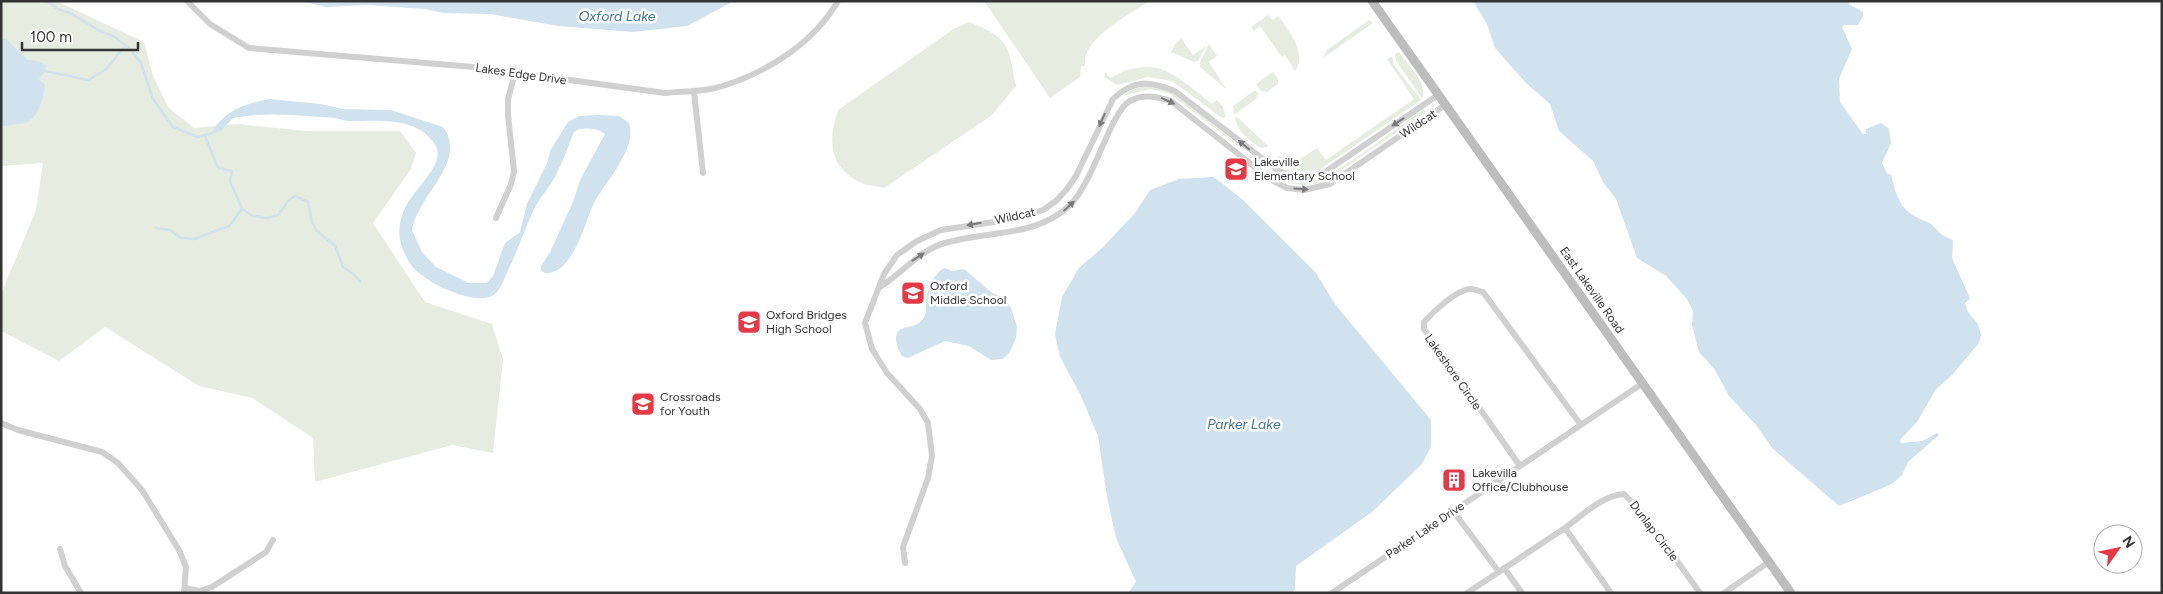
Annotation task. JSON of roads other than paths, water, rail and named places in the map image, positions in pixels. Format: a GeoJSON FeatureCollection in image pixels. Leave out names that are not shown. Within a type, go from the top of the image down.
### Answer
{"type":"FeatureCollection","features":[{"type":"Feature","properties":{"kind":"main road","name":"East Lakeville Road"},"geometry":{"type":"LineString","coordinates":[[1372,1],[1792,593]]}},
{"type":"Feature","properties":{"kind":"street","name":"Lakes Edge Drive"},"geometry":{"type":"LineString","coordinates":[[187,1],[210,24],[249,48],[474,67],[665,93],[694,92],[725,86],[752,75],[794,51],[827,20],[838,1]]}},
{"type":"Feature","properties":{"kind":"street"},"geometry":{"type":"LineString","coordinates":[[496,218],[511,184],[514,171],[508,99],[514,73]]}},
{"type":"Feature","properties":{"kind":"street","name":"Wildcat"},"geometry":{"type":"LineString","coordinates":[[905,563],[903,547],[928,478],[932,456],[930,434],[920,409],[887,373],[872,349],[866,323],[884,274],[897,255],[941,230],[1014,219],[1043,210],[1056,201],[1068,189],[1076,176],[1113,99],[1122,90],[1140,83],[1156,83],[1175,91],[1265,162],[1290,176],[1304,177],[1325,172],[1438,94]]}},
{"type":"Feature","properties":{"kind":"street"},"geometry":{"type":"LineString","coordinates":[[694,92],[703,173]]}},
{"type":"Feature","properties":{"kind":"street","name":"Wildcat"},"geometry":{"type":"LineString","coordinates":[[880,287],[893,279],[912,261],[945,243],[1016,232],[1048,222],[1077,198],[1087,183],[1117,116],[1129,101],[1142,96],[1154,96],[1171,101],[1260,172],[1287,188],[1304,190],[1330,184],[1445,105]]}},
{"type":"Feature","properties":{"kind":"street"},"geometry":{"type":"LineString","coordinates":[[1113,99],[1124,108]]}},
{"type":"Feature","properties":{"kind":"street"},"geometry":{"type":"LineString","coordinates":[[1260,172],[1265,162]]}},
{"type":"Feature","properties":{"kind":"street","name":"Lakeshore Circle"},"geometry":{"type":"LineString","coordinates":[[1520,466],[1424,329],[1424,322],[1431,314],[1458,294],[1470,289],[1483,292],[1581,425]]}},
{"type":"Feature","properties":{"kind":"street","name":"Parker Lake Drive"},"geometry":{"type":"LineString","coordinates":[[1332,593],[1643,383]]}},
{"type":"Feature","properties":{"kind":"street"},"geometry":{"type":"LineString","coordinates":[[1,422],[18,430],[102,452],[118,463],[142,490],[179,550],[186,567],[185,591],[199,591],[212,588],[266,552],[273,540]]}},
{"type":"Feature","properties":{"kind":"street","name":"Dunlap Circle"},"geometry":{"type":"LineString","coordinates":[[1565,528],[1602,502],[1617,494],[1624,494],[1642,512],[1700,593]]}},
{"type":"Feature","properties":{"kind":"street"},"geometry":{"type":"LineString","coordinates":[[1453,511],[1522,593]]}},
{"type":"Feature","properties":{"kind":"street"},"geometry":{"type":"LineString","coordinates":[[1467,593],[1565,528],[1611,593]]}},
{"type":"Feature","properties":{"kind":"street"},"geometry":{"type":"LineString","coordinates":[[60,549],[65,566],[81,593]]}},
{"type":"Feature","properties":{"kind":"street"},"geometry":{"type":"LineString","coordinates":[[1724,593],[1769,562]]}},
{"type":"Feature","properties":{"kind":"water","name":"Oxford Lake"},"geometry":{"type":"Polygon","coordinates":[[[302,1],[734,1],[687,26],[633,32],[558,26],[490,14],[444,13],[425,9],[367,5],[326,7],[302,1]]]}},
{"type":"Feature","properties":{"kind":"water"},"geometry":{"type":"Polygon","coordinates":[[[1473,1],[1849,1],[1849,4],[1863,12],[1858,25],[1844,25],[1842,27],[1852,49],[1839,79],[1840,102],[1863,134],[1866,134],[1866,129],[1881,123],[1889,129],[1891,143],[1882,163],[1887,173],[1891,175],[1894,188],[1905,209],[1931,224],[1942,234],[1953,240],[1952,258],[1970,299],[1965,303],[1968,312],[1978,324],[1981,335],[1979,343],[1952,375],[1936,389],[1917,422],[1900,440],[1901,443],[1922,441],[1937,433],[1939,435],[1908,462],[1902,475],[1892,484],[1839,506],[1773,449],[1756,425],[1729,396],[1715,370],[1699,352],[1692,325],[1693,311],[1687,299],[1666,276],[1637,258],[1616,199],[1603,182],[1593,161],[1559,131],[1550,104],[1526,83],[1495,48],[1487,24],[1473,1]]]}},
{"type":"Feature","properties":{"kind":"water"},"geometry":{"type":"Polygon","coordinates":[[[2,38],[6,39],[28,60],[38,61],[46,66],[39,79],[45,85],[43,96],[40,107],[34,117],[25,123],[1,127],[2,38]]]}},
{"type":"Feature","properties":{"kind":"water"},"geometry":{"type":"Polygon","coordinates":[[[270,99],[321,104],[343,109],[391,110],[443,127],[449,140],[450,153],[446,166],[416,217],[412,230],[422,252],[436,267],[469,283],[487,283],[493,276],[505,243],[520,232],[527,204],[547,163],[550,151],[568,122],[579,116],[619,116],[628,122],[630,131],[629,141],[620,163],[595,201],[571,256],[564,265],[555,271],[545,273],[541,271],[541,266],[550,252],[573,202],[580,180],[605,134],[590,128],[574,132],[555,177],[534,209],[500,289],[487,298],[476,298],[450,291],[426,278],[411,265],[401,243],[400,224],[406,207],[434,167],[438,155],[434,143],[426,134],[407,124],[395,122],[348,121],[335,118],[271,114],[233,118],[221,131],[212,133],[229,113],[244,105],[270,99]]]}},
{"type":"Feature","properties":{"kind":"water","name":"Parker Lake"},"geometry":{"type":"Polygon","coordinates":[[[1214,177],[1242,199],[1316,273],[1335,304],[1431,420],[1431,447],[1422,464],[1372,512],[1296,566],[1295,590],[1292,593],[1128,593],[1136,582],[1116,538],[1107,497],[1098,436],[1080,394],[1060,357],[1055,334],[1062,297],[1079,268],[1102,248],[1135,213],[1150,190],[1179,179],[1214,177]]]}},
{"type":"Feature","properties":{"kind":"water"},"geometry":{"type":"Polygon","coordinates":[[[945,268],[952,271],[964,269],[991,292],[1004,299],[1011,308],[1017,327],[1016,338],[1010,352],[1003,359],[991,360],[969,346],[945,341],[908,358],[902,356],[896,342],[897,333],[899,330],[915,325],[922,320],[926,313],[926,300],[930,286],[938,273],[945,268]]]}},
{"type":"Feature","properties":{"kind":"waterway"},"geometry":{"type":"LineString","coordinates":[[46,1],[98,30],[115,37],[130,49],[141,63],[153,99],[173,127],[197,137],[212,133]]}},
{"type":"Feature","properties":{"kind":"waterway"},"geometry":{"type":"LineString","coordinates":[[45,71],[88,80],[105,70],[126,45]]}},
{"type":"Feature","properties":{"kind":"waterway"},"geometry":{"type":"LineString","coordinates":[[205,136],[218,168],[232,171],[230,181],[242,209],[253,216],[268,218],[278,215],[288,201],[295,196],[308,202],[312,222],[317,231],[335,246],[343,267],[354,274],[360,281]]}},
{"type":"Feature","properties":{"kind":"waterway"},"geometry":{"type":"LineString","coordinates":[[156,228],[170,230],[181,238],[194,239],[229,226],[242,209]]}},
{"type":"Feature","properties":{"kind":"place","name":"Lakeville Elementary School"},"geometry":{"type":"Point","coordinates":[1236,169]}},
{"type":"Feature","properties":{"kind":"place","name":"Oxford Middle School"},"geometry":{"type":"Point","coordinates":[913,293]}},
{"type":"Feature","properties":{"kind":"place","name":"Oxford Bridges High School"},"geometry":{"type":"Point","coordinates":[749,322]}},
{"type":"Feature","properties":{"kind":"place","name":"Crossroads for Youth"},"geometry":{"type":"Point","coordinates":[643,404]}},
{"type":"Feature","properties":{"kind":"place","name":"Lakevilla Office/Clubhouse"},"geometry":{"type":"Point","coordinates":[1454,480]}}]}
